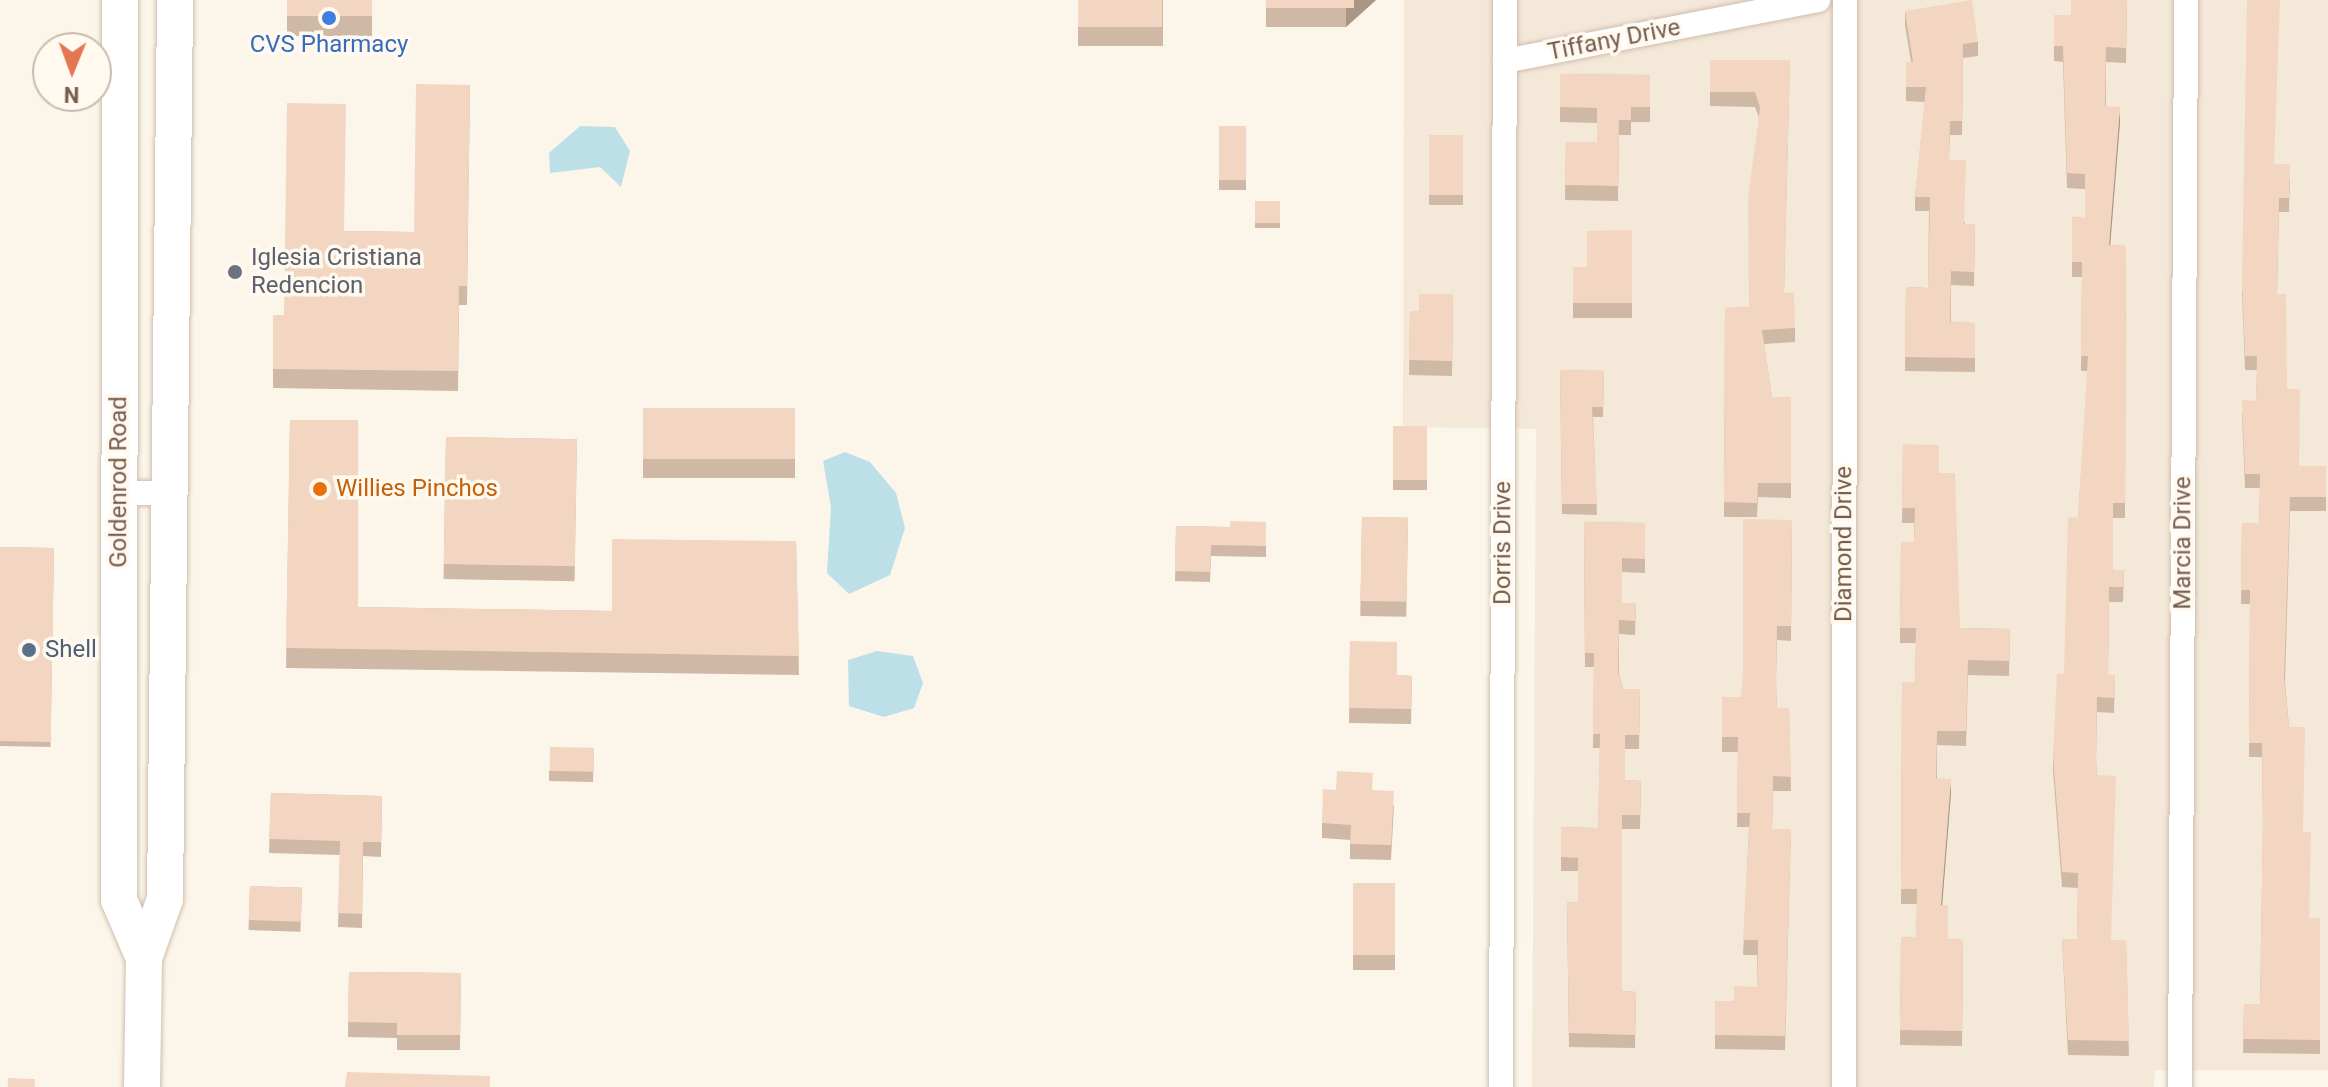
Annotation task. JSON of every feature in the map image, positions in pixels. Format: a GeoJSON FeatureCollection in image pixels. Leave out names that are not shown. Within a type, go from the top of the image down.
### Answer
{"type":"FeatureCollection","features":[{"type":"Feature","properties":{"kind":"main road","name":"Goldenrod Road"},"geometry":{"type":"LineString","coordinates":[[120,0],[119,900],[144,958]]}},
{"type":"Feature","properties":{"kind":"main road","name":"Goldenrod Road"},"geometry":{"type":"LineString","coordinates":[[142,1087],[144,958],[165,899],[175,0]]}},
{"type":"Feature","properties":{"kind":"street","name":"Dorris Drive"},"geometry":{"type":"LineString","coordinates":[[1501,1087],[1505,0]]}},
{"type":"Feature","properties":{"kind":"street","name":"Tiffany Drive"},"geometry":{"type":"LineString","coordinates":[[1505,61],[1818,0]]}},
{"type":"Feature","properties":{"kind":"street","name":"Diamond Drive"},"geometry":{"type":"LineString","coordinates":[[1844,1087],[1845,0]]}},
{"type":"Feature","properties":{"kind":"street","name":"Marcia Drive"},"geometry":{"type":"LineString","coordinates":[[2180,1087],[2186,0]]}},
{"type":"Feature","properties":{"kind":"street"},"geometry":{"type":"LineString","coordinates":[[119,493],[169,493]]}},
{"type":"Feature","properties":{"kind":"shaded area"},"geometry":{"type":"Polygon","coordinates":[[[1404,0],[2328,0],[2328,1070],[2155,1070],[2154,1087],[1532,1087],[1536,429],[1403,427],[1404,0]]]}},
{"type":"Feature","properties":{"kind":"water"},"geometry":{"type":"Polygon","coordinates":[[[580,126],[615,127],[630,151],[621,187],[600,167],[550,173],[549,153],[580,126]]]}},
{"type":"Feature","properties":{"kind":"water"},"geometry":{"type":"Polygon","coordinates":[[[845,452],[870,462],[896,493],[905,528],[890,575],[849,594],[827,573],[831,507],[823,461],[845,452]]]}},
{"type":"Feature","properties":{"kind":"water"},"geometry":{"type":"Polygon","coordinates":[[[877,651],[913,656],[923,683],[914,708],[884,717],[849,706],[848,660],[877,651]]]}},
{"type":"Feature","properties":{"kind":"building"},"geometry":{"type":"Polygon","coordinates":[[[287,0],[372,0],[372,16],[287,16],[287,0]]]}},
{"type":"Feature","properties":{"kind":"building"},"geometry":{"type":"Polygon","coordinates":[[[1078,0],[1162,0],[1162,27],[1078,27],[1078,0]]]}},
{"type":"Feature","properties":{"kind":"building"},"geometry":{"type":"Polygon","coordinates":[[[1266,0],[1354,0],[1354,8],[1266,8],[1266,0]]]}},
{"type":"Feature","properties":{"kind":"building"},"geometry":{"type":"Polygon","coordinates":[[[1972,0],[1978,42],[1963,44],[1962,121],[1950,121],[1949,160],[1966,160],[1964,224],[1975,224],[1974,272],[1951,271],[1950,322],[1975,323],[1975,358],[1905,357],[1906,287],[1928,288],[1930,197],[1915,197],[1926,87],[1906,87],[1906,62],[1913,62],[1905,11],[1972,0]]]}},
{"type":"Feature","properties":{"kind":"building"},"geometry":{"type":"Polygon","coordinates":[[[2071,0],[2127,0],[2126,48],[2106,47],[2105,106],[2120,107],[2109,245],[2126,246],[2125,503],[2113,503],[2113,570],[2124,570],[2123,587],[2109,587],[2108,675],[2115,675],[2114,698],[2097,697],[2096,756],[2097,775],[2116,776],[2111,940],[2126,940],[2129,1041],[2068,1040],[2062,939],[2077,939],[2078,873],[2062,872],[2053,755],[2057,674],[2064,674],[2068,517],[2078,518],[2088,356],[2081,356],[2082,262],[2072,262],[2072,217],[2085,218],[2085,174],[2067,173],[2063,46],[2054,46],[2054,15],[2071,15],[2071,0]]]}},
{"type":"Feature","properties":{"kind":"building"},"geometry":{"type":"Polygon","coordinates":[[[2247,0],[2280,0],[2274,164],[2290,164],[2289,198],[2279,198],[2277,294],[2286,294],[2287,389],[2300,389],[2299,466],[2326,466],[2326,497],[2290,497],[2284,678],[2289,727],[2305,727],[2303,832],[2311,832],[2309,918],[2320,918],[2320,1040],[2243,1039],[2244,1004],[2260,1004],[2263,818],[2262,743],[2249,743],[2250,590],[2241,590],[2242,523],[2259,524],[2260,474],[2245,474],[2242,400],[2256,401],[2257,356],[2245,356],[2242,278],[2247,0]]]}},
{"type":"Feature","properties":{"kind":"building"},"geometry":{"type":"Polygon","coordinates":[[[1710,60],[1790,60],[1784,293],[1794,292],[1795,328],[1762,330],[1772,397],[1791,397],[1791,483],[1758,483],[1757,503],[1724,502],[1725,308],[1749,307],[1748,199],[1760,108],[1755,92],[1710,92],[1710,60]]]}},
{"type":"Feature","properties":{"kind":"building"},"geometry":{"type":"Polygon","coordinates":[[[1560,74],[1650,75],[1650,107],[1631,107],[1631,120],[1619,120],[1618,186],[1565,185],[1566,142],[1597,142],[1597,108],[1560,107],[1560,74]]]}},
{"type":"Feature","properties":{"kind":"building"},"geometry":{"type":"Polygon","coordinates":[[[416,84],[470,85],[467,286],[459,286],[458,371],[273,369],[273,315],[284,315],[287,103],[346,104],[344,231],[414,232],[416,84]]]}},
{"type":"Feature","properties":{"kind":"building"},"geometry":{"type":"Polygon","coordinates":[[[1219,126],[1246,126],[1246,180],[1219,180],[1219,126]]]}},
{"type":"Feature","properties":{"kind":"building"},"geometry":{"type":"Polygon","coordinates":[[[1429,135],[1463,135],[1463,195],[1429,195],[1429,135]]]}},
{"type":"Feature","properties":{"kind":"building"},"geometry":{"type":"Polygon","coordinates":[[[1255,201],[1280,201],[1280,223],[1255,223],[1255,201]]]}},
{"type":"Feature","properties":{"kind":"building"},"geometry":{"type":"Polygon","coordinates":[[[1632,230],[1632,303],[1573,303],[1573,267],[1587,267],[1587,231],[1632,230]]]}},
{"type":"Feature","properties":{"kind":"building"},"geometry":{"type":"Polygon","coordinates":[[[1419,294],[1453,294],[1452,361],[1409,360],[1410,311],[1419,311],[1419,294]]]}},
{"type":"Feature","properties":{"kind":"building"},"geometry":{"type":"Polygon","coordinates":[[[1560,370],[1604,371],[1603,407],[1592,407],[1597,504],[1562,504],[1560,370]]]}},
{"type":"Feature","properties":{"kind":"building"},"geometry":{"type":"Polygon","coordinates":[[[643,408],[795,408],[795,459],[643,459],[643,408]]]}},
{"type":"Feature","properties":{"kind":"building"},"geometry":{"type":"Polygon","coordinates":[[[290,420],[358,420],[358,607],[612,611],[612,539],[796,541],[799,656],[286,648],[290,420]]]}},
{"type":"Feature","properties":{"kind":"building"},"geometry":{"type":"Polygon","coordinates":[[[1393,426],[1427,426],[1427,480],[1393,480],[1393,426]]]}},
{"type":"Feature","properties":{"kind":"building"},"geometry":{"type":"Polygon","coordinates":[[[446,437],[577,439],[575,566],[444,564],[446,437]]]}},
{"type":"Feature","properties":{"kind":"building"},"geometry":{"type":"Polygon","coordinates":[[[1903,444],[1939,445],[1939,473],[1955,473],[1960,628],[2010,629],[2009,661],[1968,660],[1966,731],[1937,731],[1936,778],[1951,779],[1941,905],[1948,905],[1948,939],[1963,940],[1962,1031],[1900,1030],[1901,937],[1916,938],[1917,889],[1901,889],[1902,682],[1915,682],[1916,628],[1900,628],[1901,542],[1914,542],[1915,508],[1902,508],[1903,444]]]}},
{"type":"Feature","properties":{"kind":"building"},"geometry":{"type":"Polygon","coordinates":[[[1362,517],[1408,518],[1407,602],[1361,601],[1362,517]]]}},
{"type":"Feature","properties":{"kind":"building"},"geometry":{"type":"Polygon","coordinates":[[[1743,519],[1792,520],[1791,626],[1777,626],[1776,673],[1777,708],[1789,708],[1791,777],[1773,776],[1772,829],[1791,829],[1785,1036],[1715,1035],[1715,1001],[1734,1001],[1734,986],[1757,987],[1758,940],[1743,940],[1750,813],[1737,813],[1738,737],[1722,737],[1722,697],[1741,697],[1743,519]]]}},
{"type":"Feature","properties":{"kind":"building"},"geometry":{"type":"Polygon","coordinates":[[[1230,521],[1266,522],[1266,546],[1211,545],[1210,572],[1175,571],[1176,526],[1230,527],[1230,521]]]}},
{"type":"Feature","properties":{"kind":"building"},"geometry":{"type":"Polygon","coordinates":[[[1584,522],[1645,523],[1645,559],[1622,558],[1622,603],[1636,603],[1635,621],[1619,620],[1618,673],[1623,689],[1640,689],[1639,735],[1625,735],[1625,780],[1641,781],[1640,815],[1622,815],[1622,991],[1636,992],[1635,1035],[1569,1033],[1567,902],[1578,903],[1578,858],[1561,857],[1561,827],[1598,828],[1600,734],[1593,734],[1594,653],[1585,653],[1584,522]]]}},
{"type":"Feature","properties":{"kind":"building"},"geometry":{"type":"Polygon","coordinates":[[[0,547],[54,548],[51,742],[0,741],[0,547]]]}},
{"type":"Feature","properties":{"kind":"building"},"geometry":{"type":"Polygon","coordinates":[[[1350,641],[1397,642],[1397,675],[1412,676],[1411,709],[1349,708],[1350,641]]]}},
{"type":"Feature","properties":{"kind":"building"},"geometry":{"type":"Polygon","coordinates":[[[550,747],[594,748],[594,772],[550,771],[550,747]]]}},
{"type":"Feature","properties":{"kind":"building"},"geometry":{"type":"Polygon","coordinates":[[[1337,771],[1373,773],[1372,790],[1394,791],[1391,845],[1350,844],[1351,825],[1322,823],[1323,789],[1336,790],[1337,771]]]}},
{"type":"Feature","properties":{"kind":"building"},"geometry":{"type":"Polygon","coordinates":[[[271,793],[382,796],[381,842],[363,842],[362,914],[338,913],[340,841],[269,839],[271,793]]]}},
{"type":"Feature","properties":{"kind":"building"},"geometry":{"type":"Polygon","coordinates":[[[1353,883],[1395,883],[1395,955],[1353,955],[1353,883]]]}},
{"type":"Feature","properties":{"kind":"building"},"geometry":{"type":"Polygon","coordinates":[[[250,886],[302,888],[301,922],[249,920],[250,886]]]}},
{"type":"Feature","properties":{"kind":"building"},"geometry":{"type":"Polygon","coordinates":[[[349,972],[461,973],[460,1035],[397,1035],[397,1023],[348,1022],[349,972]]]}},
{"type":"Feature","properties":{"kind":"building"},"geometry":{"type":"Polygon","coordinates":[[[347,1072],[490,1076],[490,1087],[345,1087],[347,1072]]]}},
{"type":"Feature","properties":{"kind":"building"},"geometry":{"type":"Polygon","coordinates":[[[8,1078],[35,1079],[35,1087],[8,1087],[8,1078]]]}},
{"type":"Feature","properties":{"kind":"place","name":"CVS Pharmacy"},"geometry":{"type":"Point","coordinates":[329,18]}},
{"type":"Feature","properties":{"kind":"place","name":"Iglesia Cristiana Redencion"},"geometry":{"type":"Point","coordinates":[235,272]}},
{"type":"Feature","properties":{"kind":"place","name":"Willies Pinchos"},"geometry":{"type":"Point","coordinates":[320,489]}},
{"type":"Feature","properties":{"kind":"place","name":"Shell"},"geometry":{"type":"Point","coordinates":[29,650]}}]}
